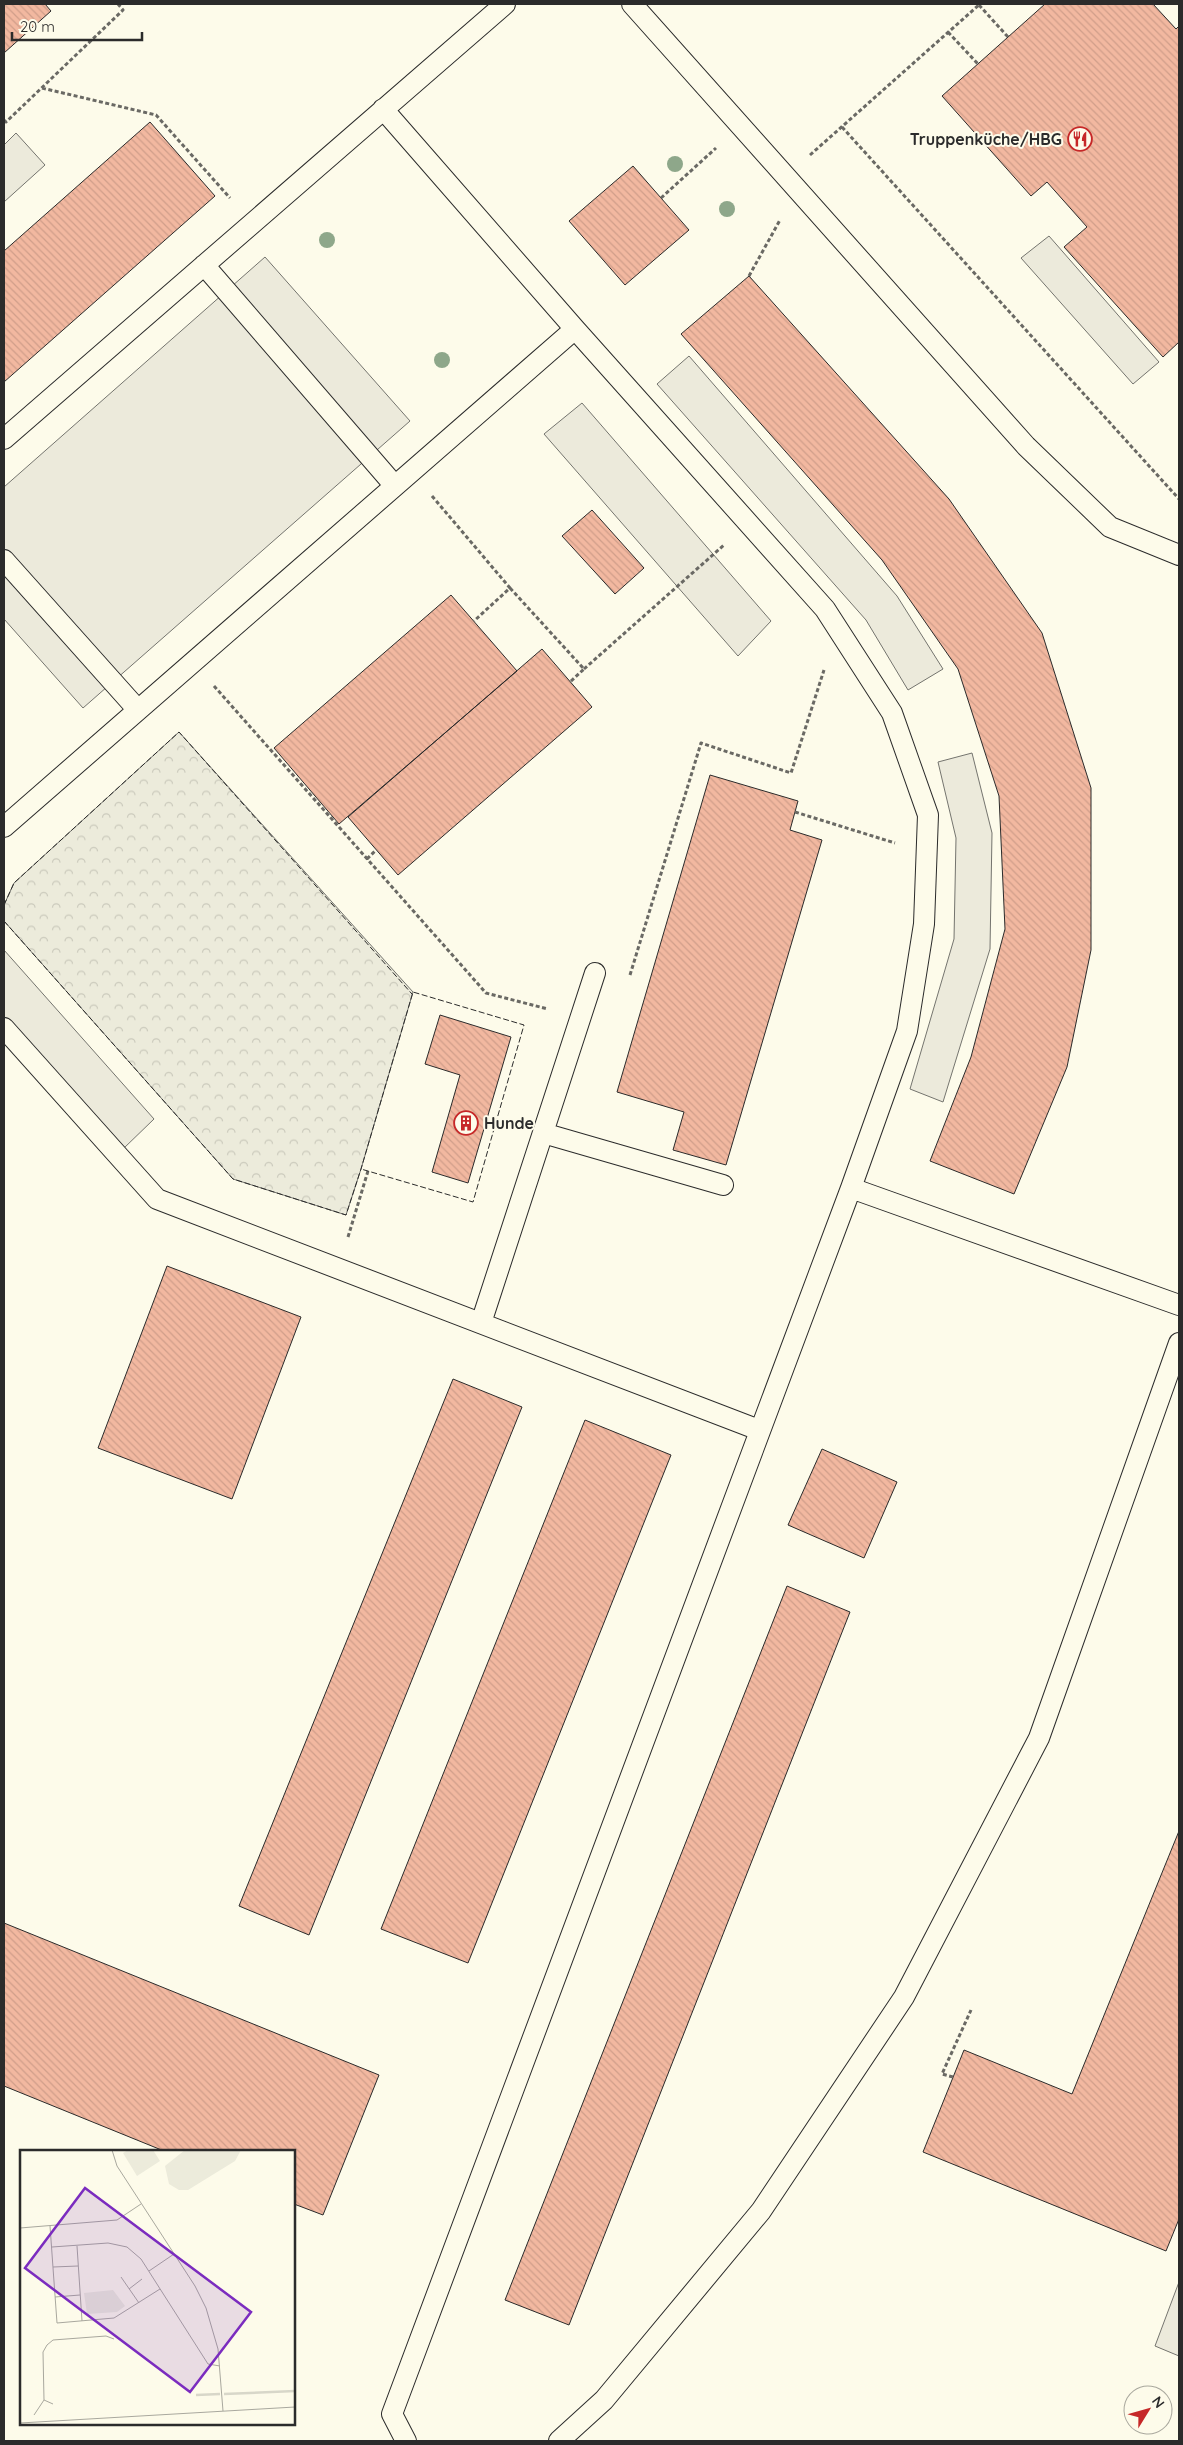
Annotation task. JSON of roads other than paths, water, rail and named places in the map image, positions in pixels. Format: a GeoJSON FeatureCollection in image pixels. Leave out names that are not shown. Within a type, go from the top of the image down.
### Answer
{"type":"FeatureCollection","features":[{"type":"Feature","properties":{"kind":"lane"},"geometry":{"type":"LineString","coordinates":[[4,439],[505,4]]}},
{"type":"Feature","properties":{"kind":"lane"},"geometry":{"type":"LineString","coordinates":[[632,4],[1026,446],[1110,527],[1179,555]]}},
{"type":"Feature","properties":{"kind":"lane"},"geometry":{"type":"LineString","coordinates":[[383,109],[575,330],[825,609],[892,713],[928,815],[924,924],[908,1031],[392,2414],[406,2441]]}},
{"type":"Feature","properties":{"kind":"lane"},"geometry":{"type":"LineString","coordinates":[[204,265],[395,486]]}},
{"type":"Feature","properties":{"kind":"lane"},"geometry":{"type":"LineString","coordinates":[[4,827],[575,330]]}},
{"type":"Feature","properties":{"kind":"lane"},"geometry":{"type":"LineString","coordinates":[[4,560],[138,710]]}},
{"type":"Feature","properties":{"kind":"lane"},"geometry":{"type":"LineString","coordinates":[[481,1323],[595,973]]}},
{"type":"Feature","properties":{"kind":"lane"},"geometry":{"type":"LineString","coordinates":[[4,1028],[157,1199],[759,1430]]}},
{"type":"Feature","properties":{"kind":"lane"},"geometry":{"type":"LineString","coordinates":[[543,1133],[723,1185]]}},
{"type":"Feature","properties":{"kind":"lane"},"geometry":{"type":"LineString","coordinates":[[851,1188],[1179,1305]]}},
{"type":"Feature","properties":{"kind":"lane"},"geometry":{"type":"LineString","coordinates":[[560,2441],[604,2400],[761,2211],[904,1997],[1039,1738],[1179,1342]]}},
{"type":"Feature","properties":{"kind":"place","name":"Truppenküche/HBG"},"geometry":{"type":"Point","coordinates":[1080,139]}},
{"type":"Feature","properties":{"kind":"place","name":"Hunde"},"geometry":{"type":"Point","coordinates":[466,1123]}}]}
